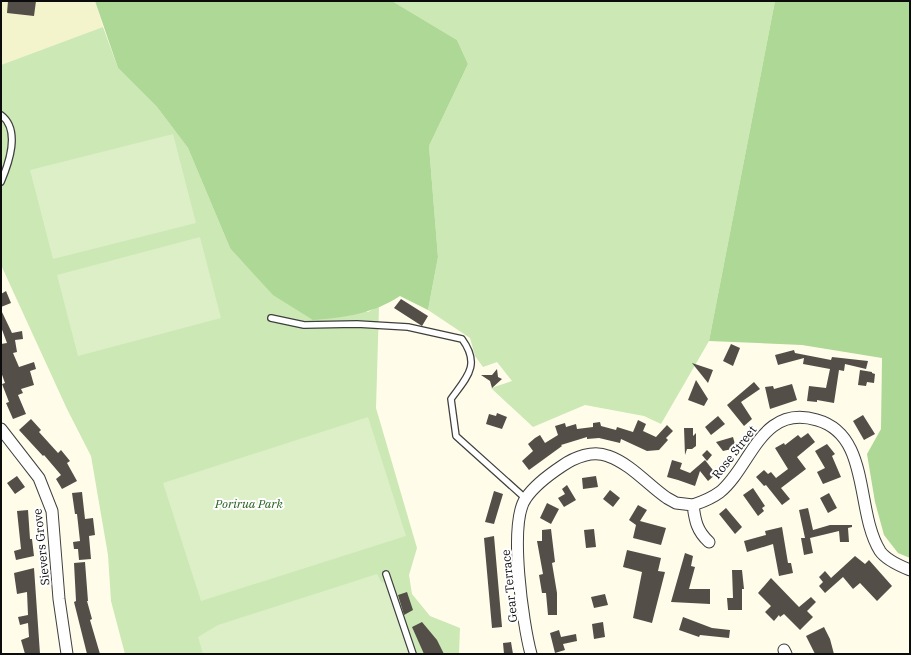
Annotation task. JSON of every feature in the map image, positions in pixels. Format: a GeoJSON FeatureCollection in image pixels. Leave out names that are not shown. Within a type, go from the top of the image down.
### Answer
{"type":"FeatureCollection","features":[{"type":"Feature","properties":{"kind":"street","name":"Rose Street"},"geometry":{"type":"LineString","coordinates":[[693,506],[720,492],[732,479],[752,448],[777,424],[798,418],[816,419],[838,431],[851,447],[856,460],[863,502],[880,552],[894,563],[910,570]]}},
{"type":"Feature","properties":{"kind":"street","name":"Sievers Grove"},"geometry":{"type":"LineString","coordinates":[[1,429],[38,478],[48,497],[52,512],[59,600],[67,654]]}},
{"type":"Feature","properties":{"kind":"street","name":"Gear Terrace"},"geometry":{"type":"LineString","coordinates":[[531,654],[517,561],[519,516],[525,498],[550,475],[568,462],[586,455],[598,453],[619,461],[667,498],[676,503],[693,506]]}},
{"type":"Feature","properties":{"kind":"street"},"geometry":{"type":"LineString","coordinates":[[693,506],[695,523],[701,534],[709,542]]}},
{"type":"Feature","properties":{"kind":"lane"},"geometry":{"type":"LineString","coordinates":[[1,115],[10,125],[12,135],[11,153],[1,182]]}},
{"type":"Feature","properties":{"kind":"lane"},"geometry":{"type":"LineString","coordinates":[[271,318],[304,325],[341,324],[408,327],[462,338],[468,346],[471,357],[471,372],[451,399],[456,436],[525,498]]}},
{"type":"Feature","properties":{"kind":"lane"},"geometry":{"type":"LineString","coordinates":[[386,574],[413,654]]}},
{"type":"Feature","properties":{"kind":"green space"},"geometry":{"type":"Polygon","coordinates":[[[1,1],[95,1],[103,27],[1,65],[1,1]]]}},
{"type":"Feature","properties":{"kind":"green space"},"geometry":{"type":"Polygon","coordinates":[[[95,1],[392,1],[457,40],[468,64],[429,146],[438,257],[428,310],[400,296],[369,311],[336,318],[313,320],[273,295],[230,248],[188,148],[157,107],[118,68],[95,1]]]}},
{"type":"Feature","properties":{"kind":"green space"},"geometry":{"type":"Polygon","coordinates":[[[392,1],[775,1],[709,341],[661,424],[644,416],[585,405],[533,427],[491,388],[512,381],[497,362],[483,367],[475,356],[470,338],[428,310],[438,257],[429,146],[468,64],[457,40],[392,1]]]}},
{"type":"Feature","properties":{"kind":"green space"},"geometry":{"type":"Polygon","coordinates":[[[775,1],[910,1],[910,558],[898,553],[884,535],[875,502],[867,454],[881,429],[882,358],[802,345],[709,341],[775,1]]]}},
{"type":"Feature","properties":{"kind":"green space","name":"Porirua Park"},"geometry":{"type":"Polygon","coordinates":[[[103,27],[118,68],[157,107],[188,148],[230,248],[368,312],[379,306],[376,408],[417,548],[409,575],[412,594],[430,616],[460,628],[459,654],[125,654],[111,601],[108,555],[91,456],[67,409],[1,265],[1,65],[103,27]]]}},
{"type":"Feature","properties":{"kind":"green space"},"geometry":{"type":"Polygon","coordinates":[[[173,134],[196,223],[53,259],[30,170],[173,134]]]}},
{"type":"Feature","properties":{"kind":"green space"},"geometry":{"type":"Polygon","coordinates":[[[200,237],[221,318],[78,356],[57,275],[200,237]]]}},
{"type":"Feature","properties":{"kind":"green space"},"geometry":{"type":"Polygon","coordinates":[[[368,417],[406,536],[201,601],[163,483],[368,417]]]}},
{"type":"Feature","properties":{"kind":"green space"},"geometry":{"type":"Polygon","coordinates":[[[377,574],[381,582],[386,583],[410,654],[203,654],[198,637],[218,625],[377,574]]]}},
{"type":"Feature","properties":{"kind":"building"},"geometry":{"type":"Polygon","coordinates":[[[8,1],[36,1],[34,16],[7,13],[8,1]]]}},
{"type":"Feature","properties":{"kind":"building"},"geometry":{"type":"Polygon","coordinates":[[[6,291],[11,303],[1,307],[1,294],[6,291]]]}},
{"type":"Feature","properties":{"kind":"building"},"geometry":{"type":"Polygon","coordinates":[[[401,299],[428,316],[422,326],[394,308],[401,299]]]}},
{"type":"Feature","properties":{"kind":"building"},"geometry":{"type":"Polygon","coordinates":[[[1,310],[12,333],[22,331],[23,339],[15,340],[17,352],[13,353],[19,367],[34,362],[36,369],[30,371],[34,385],[21,389],[23,393],[18,395],[26,414],[13,419],[6,403],[9,402],[2,384],[5,383],[1,372],[1,344],[7,343],[1,327],[1,310]]]}},
{"type":"Feature","properties":{"kind":"building"},"geometry":{"type":"Polygon","coordinates":[[[731,344],[740,348],[733,366],[723,361],[731,344]]]}},
{"type":"Feature","properties":{"kind":"building"},"geometry":{"type":"Polygon","coordinates":[[[794,350],[795,353],[831,360],[832,357],[868,361],[866,369],[845,364],[844,371],[839,370],[834,403],[817,400],[817,402],[807,401],[809,386],[826,388],[830,369],[803,364],[804,358],[778,365],[775,355],[794,350]]]}},
{"type":"Feature","properties":{"kind":"building"},"geometry":{"type":"Polygon","coordinates":[[[692,363],[713,370],[708,383],[692,363]]]}},
{"type":"Feature","properties":{"kind":"building"},"geometry":{"type":"Polygon","coordinates":[[[497,369],[498,377],[502,379],[492,388],[490,381],[481,375],[492,375],[497,369]]]}},
{"type":"Feature","properties":{"kind":"building"},"geometry":{"type":"Polygon","coordinates":[[[860,370],[875,374],[874,383],[867,382],[866,386],[858,385],[860,370]]]}},
{"type":"Feature","properties":{"kind":"building"},"geometry":{"type":"Polygon","coordinates":[[[696,380],[708,399],[704,406],[688,400],[696,380]]]}},
{"type":"Feature","properties":{"kind":"building"},"geometry":{"type":"Polygon","coordinates":[[[754,382],[760,389],[741,402],[752,419],[744,426],[727,405],[754,382]]]}},
{"type":"Feature","properties":{"kind":"building"},"geometry":{"type":"Polygon","coordinates":[[[792,384],[797,400],[770,409],[765,387],[773,386],[774,389],[792,384]]]}},
{"type":"Feature","properties":{"kind":"building"},"geometry":{"type":"Polygon","coordinates":[[[497,413],[507,417],[502,429],[486,424],[489,414],[496,416],[497,413]]]}},
{"type":"Feature","properties":{"kind":"building"},"geometry":{"type":"Polygon","coordinates":[[[863,415],[875,434],[864,440],[853,421],[863,415]]]}},
{"type":"Feature","properties":{"kind":"building"},"geometry":{"type":"Polygon","coordinates":[[[718,416],[725,424],[711,435],[705,427],[718,416]]]}},
{"type":"Feature","properties":{"kind":"building"},"geometry":{"type":"Polygon","coordinates":[[[31,419],[41,430],[39,432],[58,453],[61,450],[70,461],[67,463],[77,481],[62,489],[56,479],[61,475],[44,455],[43,456],[19,430],[31,419]]]}},
{"type":"Feature","properties":{"kind":"building"},"geometry":{"type":"Polygon","coordinates":[[[638,420],[646,424],[643,431],[656,437],[667,425],[673,431],[666,438],[668,440],[659,450],[647,451],[621,439],[620,443],[599,438],[587,439],[587,437],[561,445],[562,446],[529,470],[522,461],[533,451],[528,444],[535,438],[540,435],[545,443],[558,435],[555,426],[565,423],[566,427],[576,424],[577,429],[593,427],[593,423],[600,422],[601,426],[616,430],[617,427],[633,432],[638,420]]]}},
{"type":"Feature","properties":{"kind":"building"},"geometry":{"type":"Polygon","coordinates":[[[684,428],[693,428],[693,436],[696,433],[696,446],[692,449],[687,449],[685,455],[684,428]]]}},
{"type":"Feature","properties":{"kind":"building"},"geometry":{"type":"Polygon","coordinates":[[[808,433],[815,442],[797,457],[806,469],[781,488],[790,499],[782,505],[766,485],[764,486],[756,477],[764,470],[768,474],[771,472],[776,478],[788,469],[775,448],[784,443],[785,445],[798,435],[801,438],[808,433]]]}},
{"type":"Feature","properties":{"kind":"building"},"geometry":{"type":"Polygon","coordinates":[[[733,437],[736,448],[723,451],[716,442],[733,437]]]}},
{"type":"Feature","properties":{"kind":"building"},"geometry":{"type":"Polygon","coordinates":[[[827,444],[835,454],[832,456],[841,477],[823,484],[817,472],[825,468],[815,451],[827,444]]]}},
{"type":"Feature","properties":{"kind":"building"},"geometry":{"type":"Polygon","coordinates":[[[707,450],[712,455],[707,461],[702,455],[707,450]]]}},
{"type":"Feature","properties":{"kind":"building"},"geometry":{"type":"Polygon","coordinates":[[[672,460],[682,463],[680,469],[690,473],[705,460],[716,474],[708,481],[700,471],[695,486],[667,477],[672,460]]]}},
{"type":"Feature","properties":{"kind":"building"},"geometry":{"type":"Polygon","coordinates":[[[17,476],[25,487],[15,494],[7,483],[17,476]]]}},
{"type":"Feature","properties":{"kind":"building"},"geometry":{"type":"Polygon","coordinates":[[[596,476],[598,487],[583,489],[582,478],[596,476]]]}},
{"type":"Feature","properties":{"kind":"building"},"geometry":{"type":"Polygon","coordinates":[[[567,485],[576,500],[564,507],[558,498],[565,494],[562,489],[567,485]]]}},
{"type":"Feature","properties":{"kind":"building"},"geometry":{"type":"Polygon","coordinates":[[[753,488],[765,506],[762,508],[764,511],[758,516],[743,495],[753,488]]]}},
{"type":"Feature","properties":{"kind":"building"},"geometry":{"type":"Polygon","coordinates":[[[610,490],[620,498],[613,507],[603,499],[610,490]]]}},
{"type":"Feature","properties":{"kind":"building"},"geometry":{"type":"Polygon","coordinates":[[[494,491],[503,494],[494,524],[485,522],[494,491]]]}},
{"type":"Feature","properties":{"kind":"building"},"geometry":{"type":"Polygon","coordinates":[[[82,492],[85,519],[93,518],[95,535],[89,536],[91,559],[79,560],[78,549],[74,549],[73,542],[80,541],[77,514],[75,514],[72,493],[82,492]]]}},
{"type":"Feature","properties":{"kind":"building"},"geometry":{"type":"Polygon","coordinates":[[[829,493],[837,508],[828,513],[820,498],[829,493]]]}},
{"type":"Feature","properties":{"kind":"building"},"geometry":{"type":"Polygon","coordinates":[[[547,503],[559,509],[551,524],[540,518],[547,503]]]}},
{"type":"Feature","properties":{"kind":"building"},"geometry":{"type":"Polygon","coordinates":[[[638,505],[647,510],[640,521],[666,528],[661,545],[633,538],[636,525],[629,520],[638,505]]]}},
{"type":"Feature","properties":{"kind":"building"},"geometry":{"type":"Polygon","coordinates":[[[726,508],[742,527],[735,534],[719,514],[726,508]]]}},
{"type":"Feature","properties":{"kind":"building"},"geometry":{"type":"Polygon","coordinates":[[[808,508],[813,530],[830,525],[852,525],[852,527],[848,528],[849,542],[840,542],[839,531],[810,538],[813,553],[804,555],[801,538],[805,538],[799,510],[808,508]]]}},
{"type":"Feature","properties":{"kind":"building"},"geometry":{"type":"Polygon","coordinates":[[[28,510],[30,539],[32,539],[34,556],[16,560],[14,551],[21,549],[17,511],[28,510]]]}},
{"type":"Feature","properties":{"kind":"building"},"geometry":{"type":"Polygon","coordinates":[[[782,527],[788,563],[791,563],[793,573],[779,576],[773,544],[747,552],[744,541],[766,535],[765,531],[782,527]]]}},
{"type":"Feature","properties":{"kind":"building"},"geometry":{"type":"Polygon","coordinates":[[[551,529],[555,562],[552,563],[557,593],[557,615],[548,615],[546,593],[542,593],[539,575],[543,574],[537,541],[542,541],[542,530],[551,529]]]}},
{"type":"Feature","properties":{"kind":"building"},"geometry":{"type":"Polygon","coordinates":[[[594,529],[596,547],[586,548],[584,530],[594,529]]]}},
{"type":"Feature","properties":{"kind":"building"},"geometry":{"type":"Polygon","coordinates":[[[494,536],[502,627],[492,628],[484,538],[494,536]]]}},
{"type":"Feature","properties":{"kind":"building"},"geometry":{"type":"Polygon","coordinates":[[[627,550],[661,558],[658,571],[665,572],[652,623],[633,618],[642,572],[623,567],[627,550]]]}},
{"type":"Feature","properties":{"kind":"building"},"geometry":{"type":"Polygon","coordinates":[[[685,553],[693,556],[691,566],[695,567],[689,589],[710,589],[710,604],[671,602],[685,553]]]}},
{"type":"Feature","properties":{"kind":"building"},"geometry":{"type":"Polygon","coordinates":[[[855,556],[865,564],[869,560],[892,586],[877,601],[860,583],[853,589],[843,577],[825,593],[819,586],[823,582],[819,577],[825,571],[831,578],[855,556]]]}},
{"type":"Feature","properties":{"kind":"building"},"geometry":{"type":"Polygon","coordinates":[[[85,562],[87,601],[92,619],[90,620],[100,654],[87,654],[74,602],[76,601],[74,563],[85,562]]]}},
{"type":"Feature","properties":{"kind":"building"},"geometry":{"type":"Polygon","coordinates":[[[34,568],[40,654],[25,654],[21,640],[29,637],[28,623],[20,625],[18,617],[28,615],[27,592],[17,594],[14,573],[34,568]]]}},
{"type":"Feature","properties":{"kind":"building"},"geometry":{"type":"Polygon","coordinates":[[[732,570],[742,570],[744,589],[742,589],[742,610],[728,610],[727,598],[733,598],[732,570]]]}},
{"type":"Feature","properties":{"kind":"building"},"geometry":{"type":"Polygon","coordinates":[[[771,578],[799,607],[811,597],[816,602],[807,611],[813,617],[800,630],[784,614],[780,617],[779,615],[774,621],[765,612],[771,606],[758,593],[771,578]]]}},
{"type":"Feature","properties":{"kind":"building"},"geometry":{"type":"Polygon","coordinates":[[[407,592],[413,610],[404,615],[398,595],[407,592]]]}},
{"type":"Feature","properties":{"kind":"building"},"geometry":{"type":"Polygon","coordinates":[[[605,594],[608,605],[594,608],[591,597],[605,594]]]}},
{"type":"Feature","properties":{"kind":"building"},"geometry":{"type":"Polygon","coordinates":[[[683,617],[712,628],[730,630],[729,638],[700,635],[699,637],[679,630],[683,617]]]}},
{"type":"Feature","properties":{"kind":"building"},"geometry":{"type":"Polygon","coordinates":[[[422,622],[437,640],[444,654],[424,654],[412,627],[422,622]]]}},
{"type":"Feature","properties":{"kind":"building"},"geometry":{"type":"Polygon","coordinates":[[[603,622],[605,637],[594,639],[592,624],[603,622]]]}},
{"type":"Feature","properties":{"kind":"building"},"geometry":{"type":"Polygon","coordinates":[[[824,627],[830,639],[834,654],[815,654],[806,636],[824,627]]]}},
{"type":"Feature","properties":{"kind":"building"},"geometry":{"type":"Polygon","coordinates":[[[559,630],[561,637],[576,634],[577,641],[563,644],[565,650],[555,653],[550,633],[559,630]]]}},
{"type":"Feature","properties":{"kind":"building"},"geometry":{"type":"Polygon","coordinates":[[[511,642],[513,654],[504,654],[503,643],[511,642]]]}}]}
